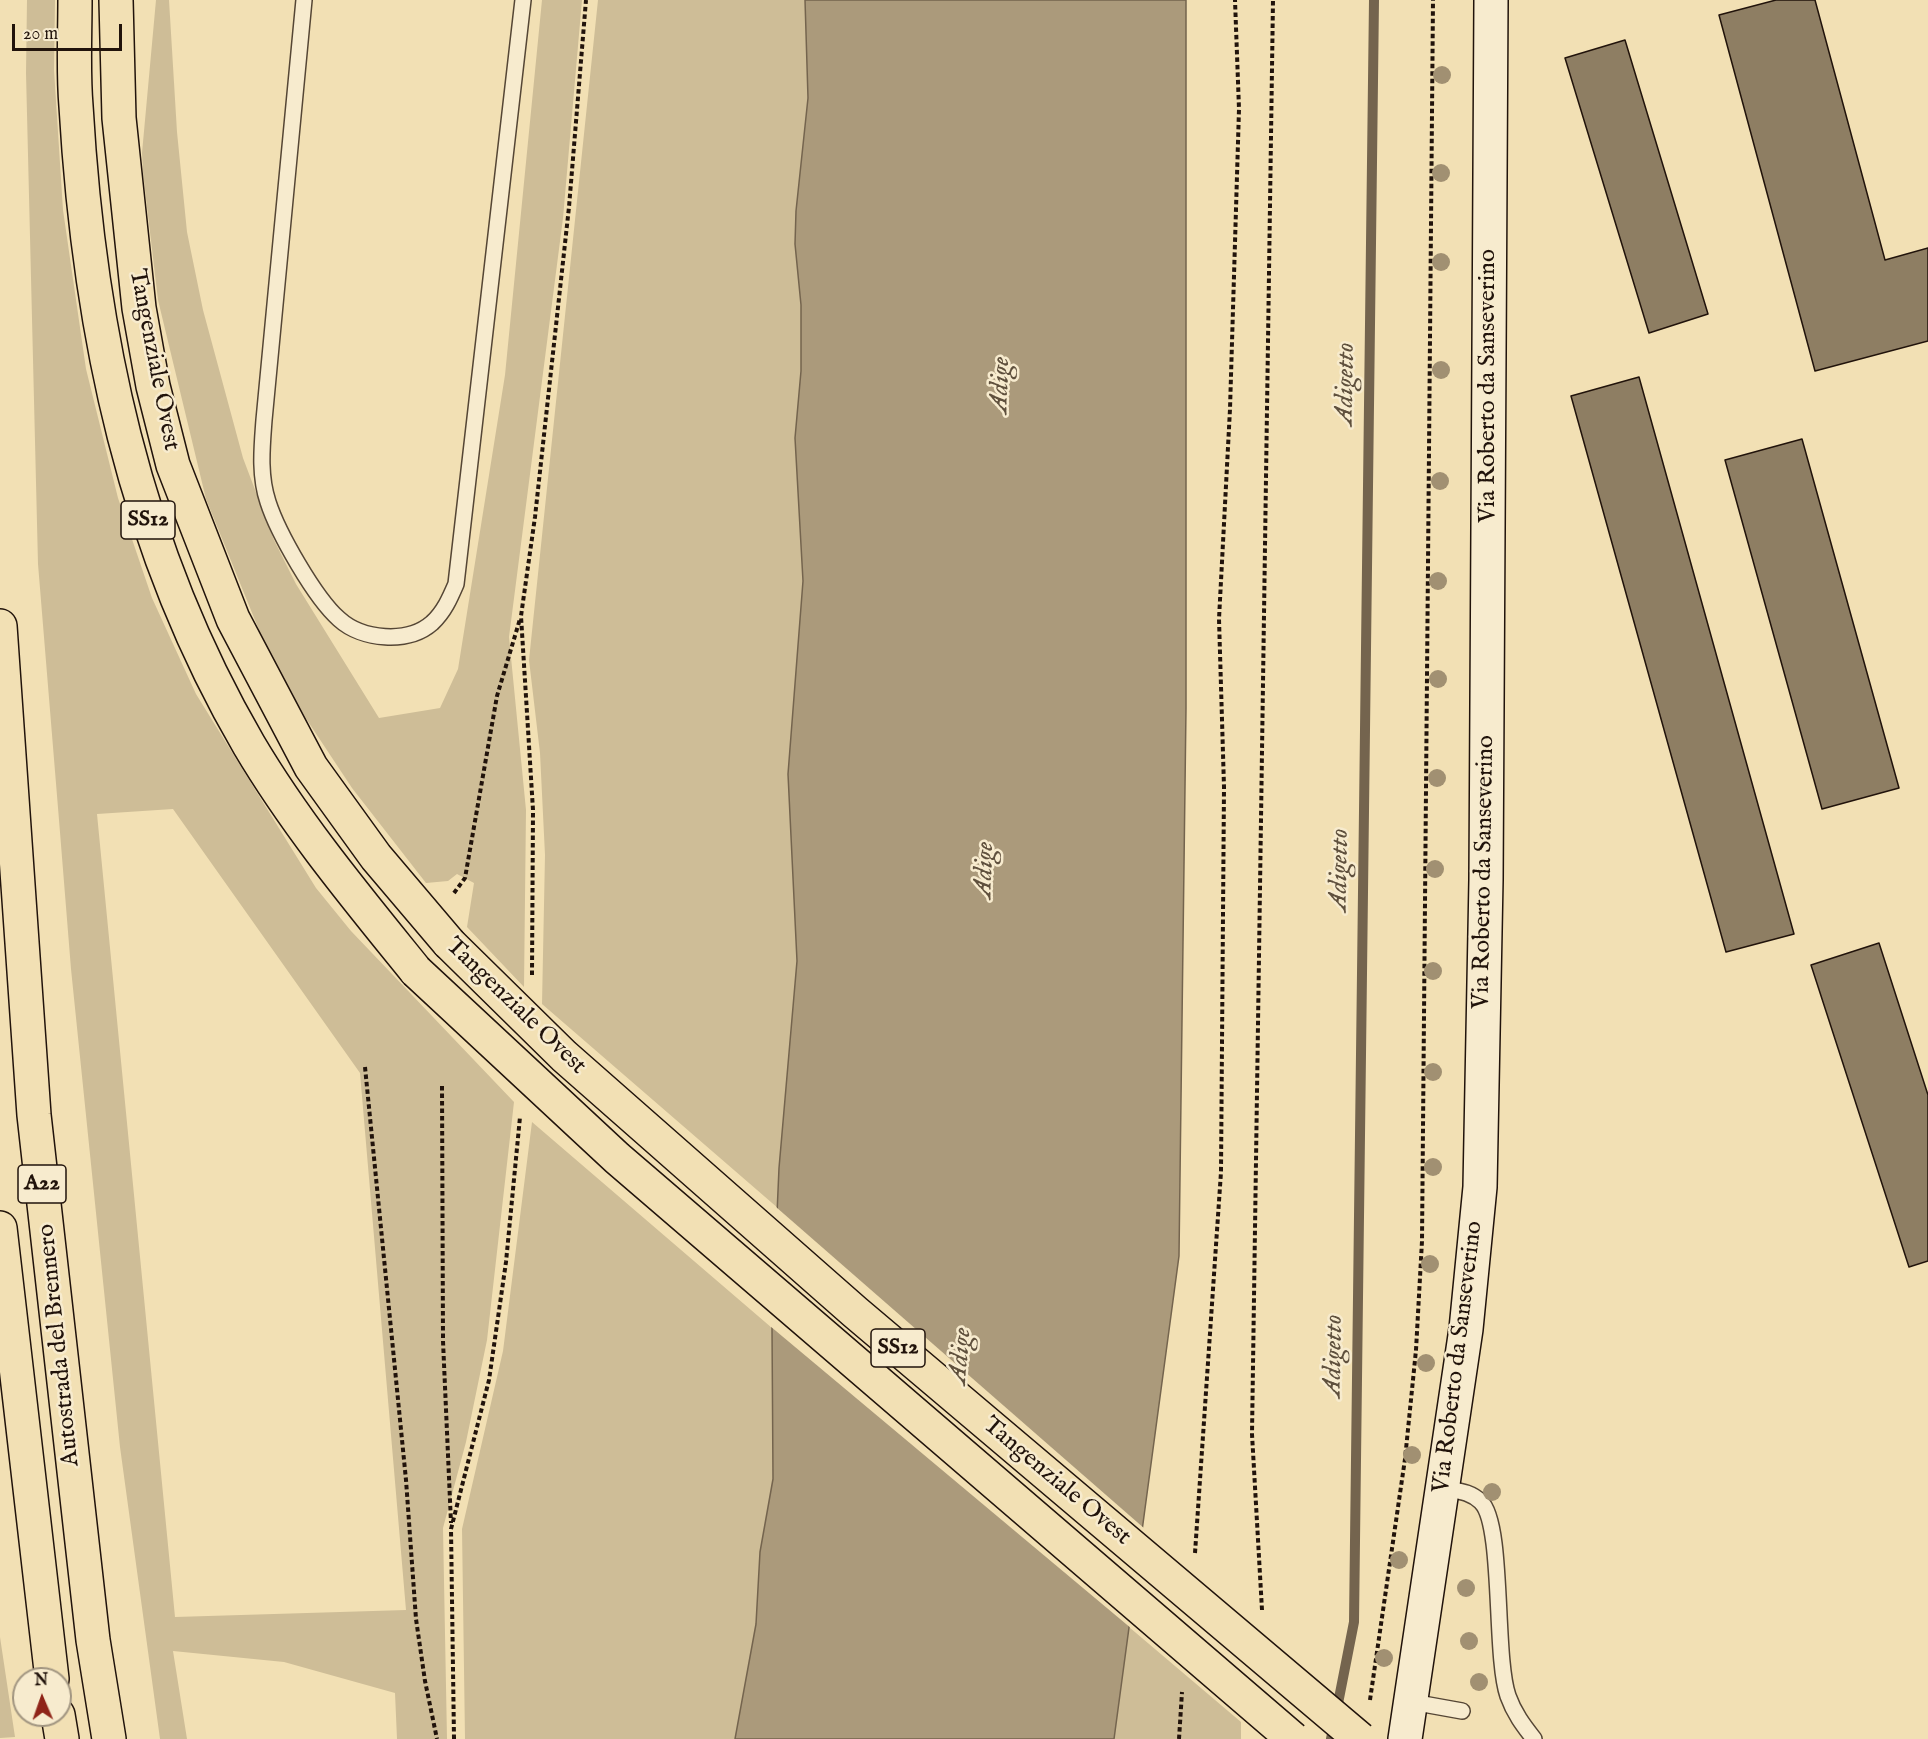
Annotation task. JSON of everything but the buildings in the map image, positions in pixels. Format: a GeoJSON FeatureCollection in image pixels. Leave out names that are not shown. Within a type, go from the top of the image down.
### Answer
{"type":"FeatureCollection","features":[{"type":"Feature","properties":{"kind":"highway","name":"Tangenziale Ovest"},"geometry":{"type":"LineString","coordinates":[[75,0],[75,105],[93,286],[118,422],[145,511],[174,591],[210,671],[249,745],[316,847],[416,971],[617,1158],[1293,1739]]}},
{"type":"Feature","properties":{"kind":"highway","name":"Tangenziale Ovest"},"geometry":{"type":"LineString","coordinates":[[116,0],[119,118],[139,308],[153,386],[173,465],[232,619],[311,767],[376,857],[441,934],[564,1056],[846,1304],[1360,1739]]}},
{"type":"Feature","properties":{"kind":"highway"},"geometry":{"type":"LineString","coordinates":[[119,118],[134,0]]}},
{"type":"Feature","properties":{"kind":"highway","name":"Autostrada del Brennero"},"geometry":{"type":"LineString","coordinates":[[0,626],[34,1115],[93,1640],[109,1739]]}},
{"type":"Feature","properties":{"kind":"highway","name":"Autostrada del Brennero"},"geometry":{"type":"LineString","coordinates":[[0,1228],[51,1667]]}},
{"type":"Feature","properties":{"kind":"street","name":"Via Roberto da Sanseverino"},"geometry":{"type":"LineString","coordinates":[[1405,1739],[1466,1329],[1480,1187],[1486,868],[1491,0]]}},
{"type":"Feature","properties":{"kind":"lane"},"geometry":{"type":"LineString","coordinates":[[304,0],[264,420],[263,480],[268,502],[282,535],[315,588],[338,618],[354,630],[393,637],[414,632],[432,623],[447,605],[456,584],[523,0]]}},
{"type":"Feature","properties":{"kind":"lane"},"geometry":{"type":"LineString","coordinates":[[1443,1488],[1468,1492],[1483,1503],[1492,1527],[1501,1658],[1507,1695],[1517,1717],[1534,1739]]}},
{"type":"Feature","properties":{"kind":"lane"},"geometry":{"type":"LineString","coordinates":[[1412,1702],[1462,1712]]}},
{"type":"Feature","properties":{"kind":"path"},"geometry":{"type":"LineString","coordinates":[[441,934],[465,878],[497,696],[521,616],[535,517],[567,219],[586,0]]}},
{"type":"Feature","properties":{"kind":"path"},"geometry":{"type":"LineString","coordinates":[[1195,1561],[1221,1172],[1224,787],[1219,619],[1230,409],[1239,109],[1235,0]]}},
{"type":"Feature","properties":{"kind":"path"},"geometry":{"type":"LineString","coordinates":[[1262,1614],[1252,1434],[1273,0]]}},
{"type":"Feature","properties":{"kind":"path"},"geometry":{"type":"LineString","coordinates":[[1369,1704],[1405,1459],[1416,1350],[1422,1241],[1433,0]]}},
{"type":"Feature","properties":{"kind":"path"},"geometry":{"type":"LineString","coordinates":[[521,616],[533,810],[532,982]]}},
{"type":"Feature","properties":{"kind":"path"},"geometry":{"type":"LineString","coordinates":[[365,1067],[406,1480],[416,1619],[424,1682],[437,1739]]}},
{"type":"Feature","properties":{"kind":"path"},"geometry":{"type":"LineString","coordinates":[[442,1086],[443,1341],[451,1528],[454,1739]]}},
{"type":"Feature","properties":{"kind":"path"},"geometry":{"type":"LineString","coordinates":[[451,1528],[489,1380],[506,1262],[520,1115]]}},
{"type":"Feature","properties":{"kind":"path"},"geometry":{"type":"LineString","coordinates":[[1179,1739],[1183,1685]]}},
{"type":"Feature","properties":{"kind":"shaded area"},"geometry":{"type":"Polygon","coordinates":[[[27,0],[55,0],[54,70],[63,210],[86,369],[118,498],[152,598],[196,694],[316,888],[351,931],[514,1102],[487,1340],[466,1442],[443,1528],[447,1739],[397,1739],[395,1693],[284,1662],[173,1651],[187,1739],[160,1739],[120,1447],[71,969],[38,564],[26,73],[27,0]],[[173,809],[97,814],[175,1617],[406,1610],[360,1073],[173,809]]]}},
{"type":"Feature","properties":{"kind":"shaded area"},"geometry":{"type":"Polygon","coordinates":[[[156,0],[169,0],[177,132],[187,232],[203,310],[243,458],[274,540],[296,584],[379,718],[440,708],[458,669],[505,375],[542,0],[582,0],[563,218],[509,637],[526,810],[524,987],[467,927],[474,883],[457,874],[448,881],[426,883],[352,788],[303,714],[261,635],[206,499],[158,300],[143,173],[142,153],[156,0]]]}},
{"type":"Feature","properties":{"kind":"shaded area"},"geometry":{"type":"Polygon","coordinates":[[[598,0],[805,0],[808,98],[796,211],[795,244],[801,305],[801,371],[795,438],[803,581],[788,774],[797,961],[779,1168],[779,1209],[542,1004],[545,855],[540,753],[529,660],[598,0]]]}},
{"type":"Feature","properties":{"kind":"shaded area"},"geometry":{"type":"Polygon","coordinates":[[[532,1122],[772,1328],[773,1479],[760,1552],[756,1624],[735,1739],[465,1739],[462,1529],[503,1351],[532,1122]]]}},
{"type":"Feature","properties":{"kind":"shaded area"},"geometry":{"type":"Polygon","coordinates":[[[1129,1627],[1241,1722],[1241,1739],[1114,1739],[1129,1627]]]}},
{"type":"Feature","properties":{"kind":"shaded area"},"geometry":{"type":"Polygon","coordinates":[[[0,1637],[15,1737],[0,1738],[0,1637]]]}},
{"type":"Feature","properties":{"kind":"water","name":"Adige"},"geometry":{"type":"Polygon","coordinates":[[[805,0],[1186,0],[1186,708],[1179,1256],[1114,1739],[735,1739],[756,1624],[760,1552],[773,1479],[772,1328],[779,1168],[797,961],[788,774],[803,581],[795,438],[801,371],[801,305],[795,244],[796,211],[808,98],[805,0]]]}},
{"type":"Feature","properties":{"kind":"pier"},"geometry":{"type":"Polygon","coordinates":[[[776,1207],[1145,1529],[1132,1629],[770,1326],[776,1207]]]}},
{"type":"Feature","properties":{"kind":"waterway","name":"Adigetto"},"geometry":{"type":"LineString","coordinates":[[1331,1739],[1354,1622],[1374,0]]}}]}
